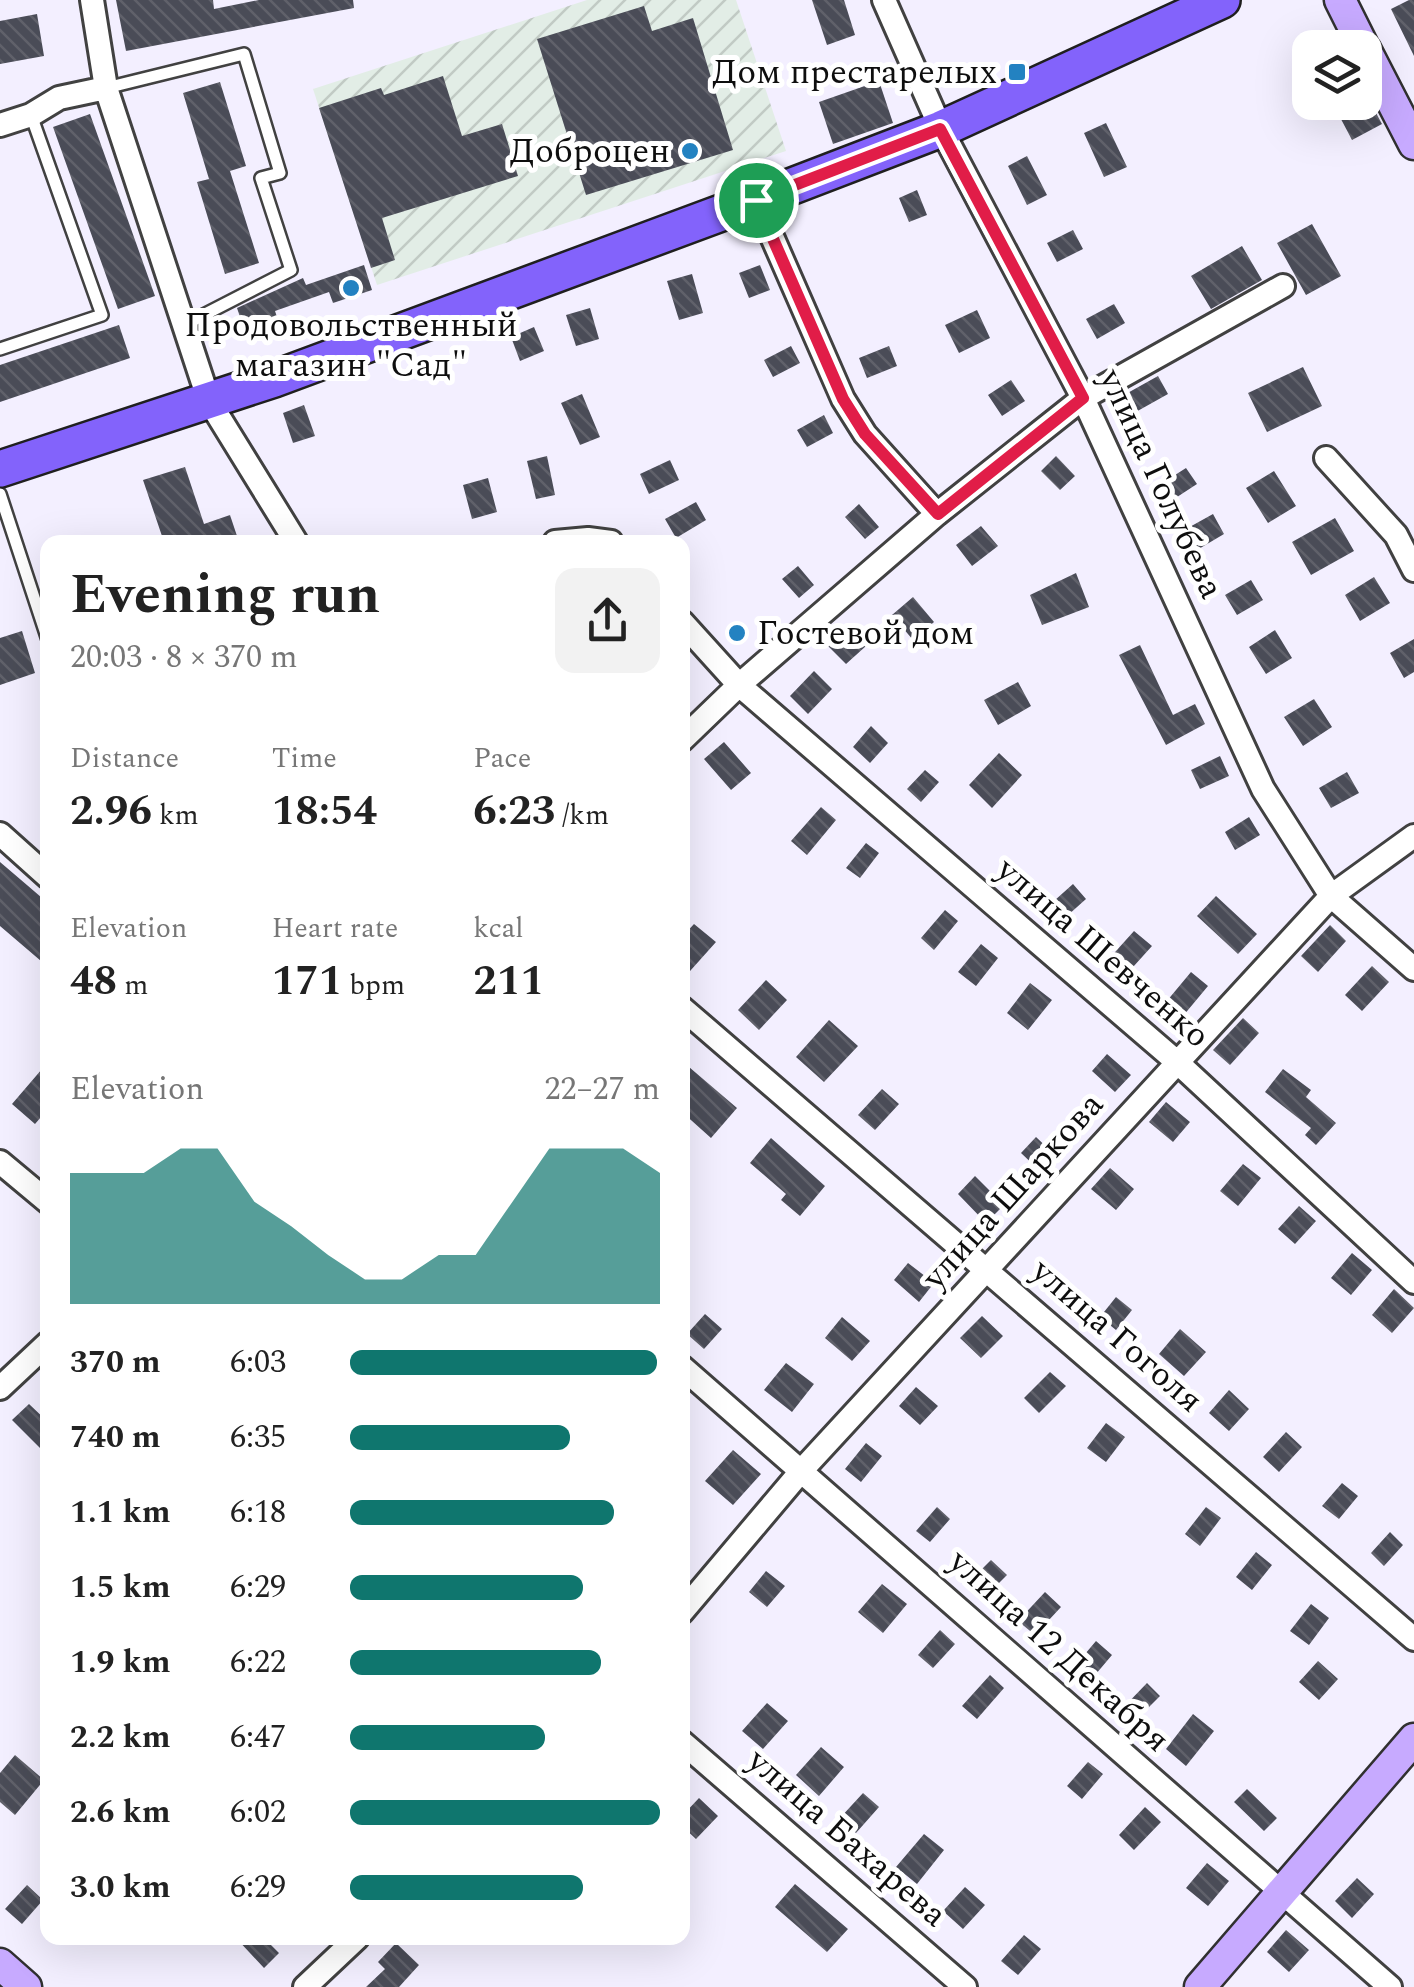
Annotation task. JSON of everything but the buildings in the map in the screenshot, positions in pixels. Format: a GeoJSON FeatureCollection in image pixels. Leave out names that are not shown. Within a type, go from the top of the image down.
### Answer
{"type":"FeatureCollection","features":[{"type":"Feature","properties":{"kind":"main road"},"geometry":{"type":"LineString","coordinates":[[0,469],[210,401],[756,200],[940,129],[1222,0]]}},
{"type":"Feature","properties":{"kind":"main road"},"geometry":{"type":"LineString","coordinates":[[1340,0],[1356,30]]}},
{"type":"Feature","properties":{"kind":"main road"},"geometry":{"type":"LineString","coordinates":[[1382,81],[1414,144]]}},
{"type":"Feature","properties":{"kind":"main road"},"geometry":{"type":"LineString","coordinates":[[1200,1987],[1414,1739]]}},
{"type":"Feature","properties":{"kind":"main road"},"geometry":{"type":"LineString","coordinates":[[0,1964],[26,1987]]}},
{"type":"Feature","properties":{"kind":"street"},"geometry":{"type":"LineString","coordinates":[[92,0],[106,88],[182,326],[210,401],[292,535]]}},
{"type":"Feature","properties":{"kind":"street","name":"улица Голубева"},"geometry":{"type":"LineString","coordinates":[[884,0],[940,129],[1083,398],[1263,789],[1331,896],[1414,968]]}},
{"type":"Feature","properties":{"kind":"street"},"geometry":{"type":"LineString","coordinates":[[0,126],[59,98],[106,88]]}},
{"type":"Feature","properties":{"kind":"street"},"geometry":{"type":"LineString","coordinates":[[756,200],[843,399],[865,434],[938,514]]}},
{"type":"Feature","properties":{"kind":"street"},"geometry":{"type":"LineString","coordinates":[[690,732],[739,685],[938,514],[1083,398],[1283,286]]}},
{"type":"Feature","properties":{"kind":"street"},"geometry":{"type":"LineString","coordinates":[[1326,458],[1396,535],[1414,570]]}},
{"type":"Feature","properties":{"kind":"street","name":"улица Шевченко"},"geometry":{"type":"LineString","coordinates":[[690,631],[739,685],[1177,1062],[1414,1282]]}},
{"type":"Feature","properties":{"kind":"street"},"geometry":{"type":"LineString","coordinates":[[0,834],[40,869]]}},
{"type":"Feature","properties":{"kind":"street","name":"улица Шаркова"},"geometry":{"type":"LineString","coordinates":[[690,1603],[802,1470],[1331,896],[1414,836]]}},
{"type":"Feature","properties":{"kind":"street","name":"улица Гоголя"},"geometry":{"type":"LineString","coordinates":[[690,1015],[1414,1638]]}},
{"type":"Feature","properties":{"kind":"street"},"geometry":{"type":"LineString","coordinates":[[0,1162],[40,1195]]}},
{"type":"Feature","properties":{"kind":"street"},"geometry":{"type":"LineString","coordinates":[[0,1388],[40,1350]]}},
{"type":"Feature","properties":{"kind":"street","name":"улица 12 Декабря"},"geometry":{"type":"LineString","coordinates":[[690,1374],[1390,1987]]}},
{"type":"Feature","properties":{"kind":"street","name":"улица Бахарева"},"geometry":{"type":"LineString","coordinates":[[690,1749],[965,1987]]}},
{"type":"Feature","properties":{"kind":"street"},"geometry":{"type":"LineString","coordinates":[[305,1987],[350,1945]]}},
{"type":"Feature","properties":{"kind":"lane"},"geometry":{"type":"LineString","coordinates":[[106,88],[244,54],[280,173],[261,178],[291,270],[182,326]]}},
{"type":"Feature","properties":{"kind":"lane"},"geometry":{"type":"LineString","coordinates":[[0,349],[102,315],[30,115]]}},
{"type":"Feature","properties":{"kind":"lane"},"geometry":{"type":"LineString","coordinates":[[0,494],[40,616]]}},
{"type":"Feature","properties":{"kind":"shaded area"},"geometry":{"type":"Polygon","coordinates":[[[587,0],[736,0],[786,151],[377,285],[313,89],[587,0]]]}},
{"type":"Feature","properties":{"kind":"place","name":"Дом престарелых"},"geometry":{"type":"Point","coordinates":[1017,72]}},
{"type":"Feature","properties":{"kind":"place","name":"Доброцен"},"geometry":{"type":"Point","coordinates":[690,151]}},
{"type":"Feature","properties":{"kind":"place","name":"Продовольственный магазин \"Сад\""},"geometry":{"type":"Point","coordinates":[351,288]}},
{"type":"Feature","properties":{"kind":"place","name":"Гостевой дом"},"geometry":{"type":"Point","coordinates":[737,633]}},
{"type":"Feature","properties":{"kind":"route"},"geometry":{"type":"LineString","coordinates":[[940,129],[1083,398],[938,514],[865,434],[843,399],[756,200],[940,129]]}}]}
